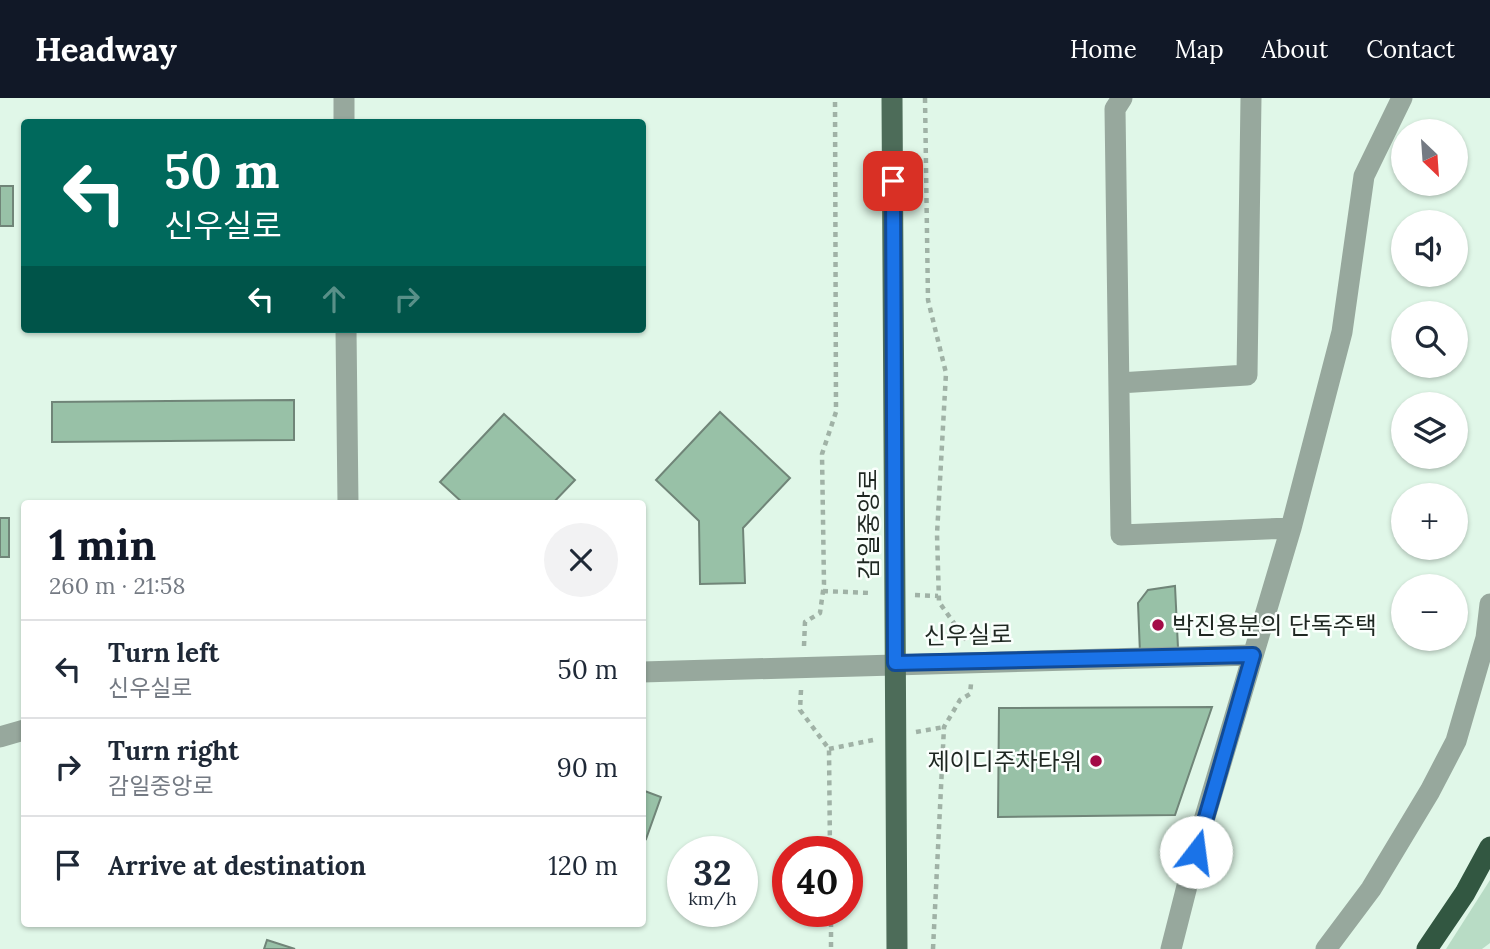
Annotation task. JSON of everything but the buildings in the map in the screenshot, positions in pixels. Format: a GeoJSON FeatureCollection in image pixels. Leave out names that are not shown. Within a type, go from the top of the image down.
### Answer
{"type":"FeatureCollection","features":[{"type":"Feature","properties":{"kind":"highway"},"geometry":{"type":"LineString","coordinates":[[1427,949],[1465,893],[1490,847]]}},
{"type":"Feature","properties":{"kind":"main road","name":"감일중앙로"},"geometry":{"type":"LineString","coordinates":[[892,98],[897,949]]}},
{"type":"Feature","properties":{"kind":"street"},"geometry":{"type":"LineString","coordinates":[[344,98],[344,119]]}},
{"type":"Feature","properties":{"kind":"street"},"geometry":{"type":"LineString","coordinates":[[1122,98],[1115,108],[1121,535],[1291,527]]}},
{"type":"Feature","properties":{"kind":"street"},"geometry":{"type":"LineString","coordinates":[[1119,383],[1247,375],[1251,98]]}},
{"type":"Feature","properties":{"kind":"street"},"geometry":{"type":"LineString","coordinates":[[1171,949],[1202,827],[1291,527],[1342,332],[1364,176],[1402,98]]}},
{"type":"Feature","properties":{"kind":"street"},"geometry":{"type":"LineString","coordinates":[[346,333],[348,500]]}},
{"type":"Feature","properties":{"kind":"street"},"geometry":{"type":"LineString","coordinates":[[1326,949],[1371,889],[1430,791],[1456,741],[1486,638],[1490,604]]}},
{"type":"Feature","properties":{"kind":"street","name":"신우실로"},"geometry":{"type":"LineString","coordinates":[[646,671],[1253,655]]}},
{"type":"Feature","properties":{"kind":"street"},"geometry":{"type":"LineString","coordinates":[[0,737],[21,731]]}},
{"type":"Feature","properties":{"kind":"path"},"geometry":{"type":"LineString","coordinates":[[830,836],[829,749],[800,710],[806,622],[820,613],[822,602],[822,454],[836,412],[835,98]]}},
{"type":"Feature","properties":{"kind":"path"},"geometry":{"type":"LineString","coordinates":[[925,98],[928,300],[946,373],[937,534],[939,602],[959,632],[973,647],[970,694],[960,700],[944,727],[933,949]]}},
{"type":"Feature","properties":{"kind":"path"},"geometry":{"type":"LineString","coordinates":[[831,927],[831,949]]}},
{"type":"Feature","properties":{"kind":"green space"},"geometry":{"type":"Polygon","coordinates":[[[1490,880],[1490,943],[1482,949],[1446,949],[1490,880]]]}},
{"type":"Feature","properties":{"kind":"place","name":"박진용분의 단독주택"},"geometry":{"type":"Point","coordinates":[1158,625]}},
{"type":"Feature","properties":{"kind":"place","name":"제이디주차타워"},"geometry":{"type":"Point","coordinates":[1096,761]}},
{"type":"Feature","properties":{"kind":"route"},"geometry":{"type":"LineString","coordinates":[[893,181],[895,663],[1253,655],[1196,852]]}}]}
